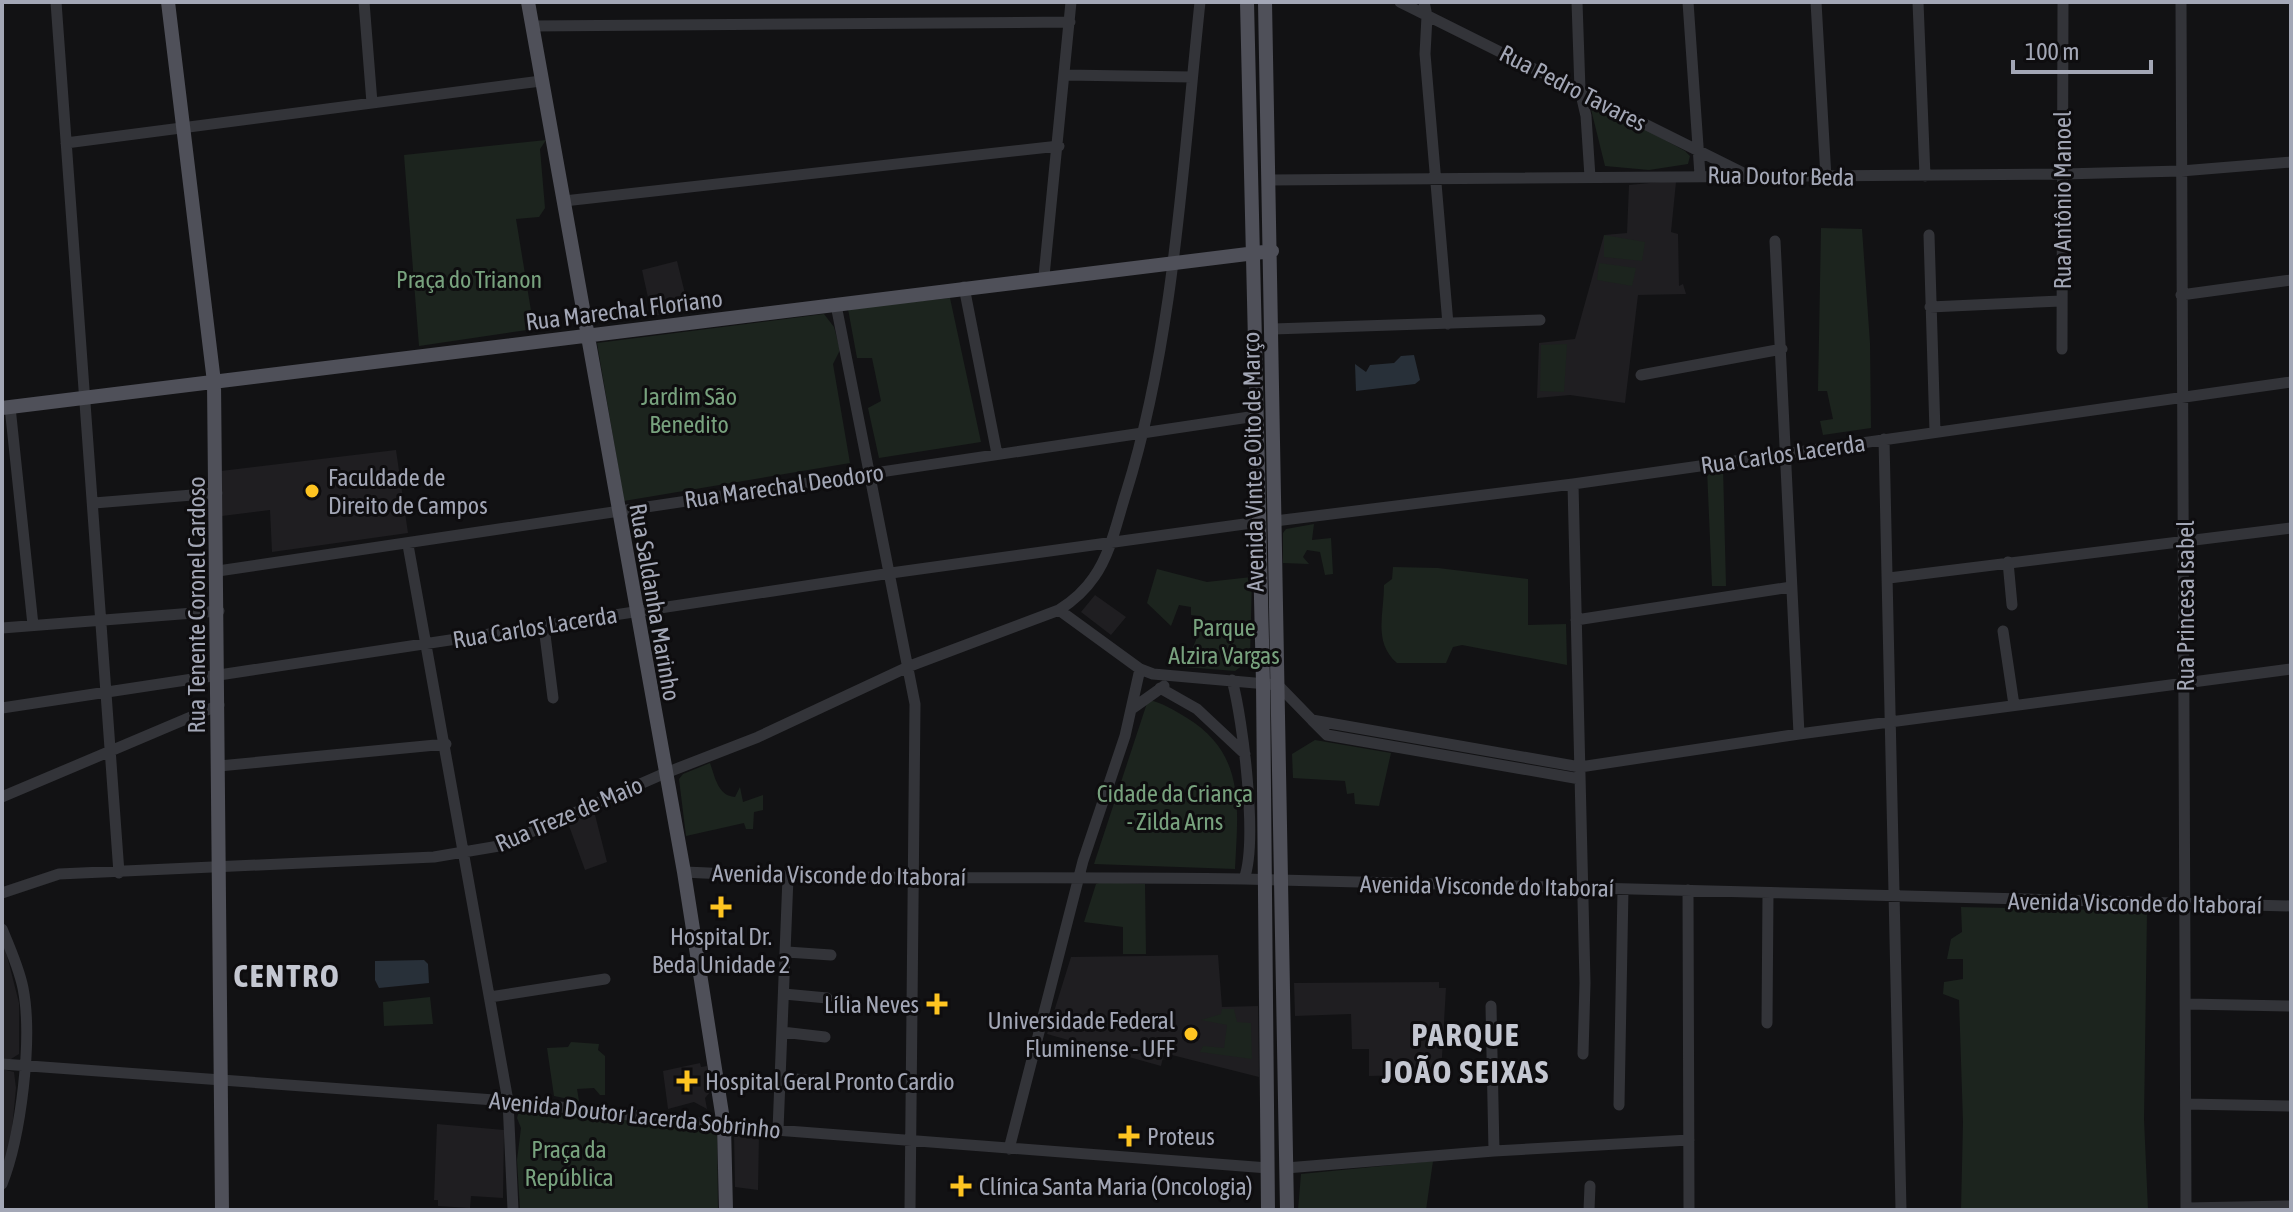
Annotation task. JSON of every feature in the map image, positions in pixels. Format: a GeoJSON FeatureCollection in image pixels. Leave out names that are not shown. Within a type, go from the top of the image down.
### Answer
{"type":"FeatureCollection","features":[{"type":"Feature","properties":{"kind":"main road","name":"Rua Tenente Coronel Cardoso"},"geometry":{"type":"LineString","coordinates":[[168,2],[214,382],[219,611],[222,1210]]}},
{"type":"Feature","properties":{"kind":"main road","name":"Rua Saldanha Marinho"},"geometry":{"type":"LineString","coordinates":[[528,2],[663,774],[684,872],[724,1126],[726,1210]]}},
{"type":"Feature","properties":{"kind":"main road","name":"Avenida Vinte e Oito de Março"},"geometry":{"type":"LineString","coordinates":[[1247,2],[1259,522],[1282,881],[1287,1210]]}},
{"type":"Feature","properties":{"kind":"main road","name":"Avenida Vinte e Oito de Março"},"geometry":{"type":"LineString","coordinates":[[1265,2],[1275,521],[1265,880],[1268,1210]]}},
{"type":"Feature","properties":{"kind":"main road","name":"Rua Marechal Floriano"},"geometry":{"type":"LineString","coordinates":[[6,407],[589,337],[1044,276],[1272,251]]}},
{"type":"Feature","properties":{"kind":"street"},"geometry":{"type":"LineString","coordinates":[[56,2],[94,503],[103,693],[119,873]]}},
{"type":"Feature","properties":{"kind":"street"},"geometry":{"type":"LineString","coordinates":[[364,2],[372,103]]}},
{"type":"Feature","properties":{"kind":"street"},"geometry":{"type":"LineString","coordinates":[[1044,276],[1071,2]]}},
{"type":"Feature","properties":{"kind":"street"},"geometry":{"type":"LineString","coordinates":[[1200,2],[1164,328],[1145,432],[1110,545],[1095,576],[1078,597],[1059,610],[1140,669],[1187,678],[1271,684],[1327,735],[1430,746],[1580,773],[1799,734],[2291,669]]}},
{"type":"Feature","properties":{"kind":"street","name":"Rua Pedro Tavares"},"geometry":{"type":"LineString","coordinates":[[1400,2],[1746,175]]}},
{"type":"Feature","properties":{"kind":"street"},"geometry":{"type":"LineString","coordinates":[[1424,2],[1427,16],[1425,54],[1448,324]]}},
{"type":"Feature","properties":{"kind":"street"},"geometry":{"type":"LineString","coordinates":[[1577,2],[1580,90],[1586,116],[1590,177]]}},
{"type":"Feature","properties":{"kind":"street"},"geometry":{"type":"LineString","coordinates":[[1688,2],[1700,175]]}},
{"type":"Feature","properties":{"kind":"street"},"geometry":{"type":"LineString","coordinates":[[1816,2],[1826,178]]}},
{"type":"Feature","properties":{"kind":"street"},"geometry":{"type":"LineString","coordinates":[[1918,2],[1925,176]]}},
{"type":"Feature","properties":{"kind":"street","name":"Rua Antônio Manoel"},"geometry":{"type":"LineString","coordinates":[[2062,349],[2063,2]]}},
{"type":"Feature","properties":{"kind":"street","name":"Rua Princesa Isabel"},"geometry":{"type":"LineString","coordinates":[[2181,2],[2181,295],[2186,540],[2186,1209]]}},
{"type":"Feature","properties":{"kind":"street"},"geometry":{"type":"LineString","coordinates":[[532,26],[1070,22]]}},
{"type":"Feature","properties":{"kind":"street"},"geometry":{"type":"LineString","coordinates":[[1065,75],[1192,77]]}},
{"type":"Feature","properties":{"kind":"street"},"geometry":{"type":"LineString","coordinates":[[66,143],[541,81]]}},
{"type":"Feature","properties":{"kind":"street"},"geometry":{"type":"LineString","coordinates":[[1586,116],[1598,99]]}},
{"type":"Feature","properties":{"kind":"street"},"geometry":{"type":"LineString","coordinates":[[564,201],[1059,146]]}},
{"type":"Feature","properties":{"kind":"street","name":"Rua Doutor Beda"},"geometry":{"type":"LineString","coordinates":[[1270,180],[2063,174],[2181,171],[2291,162]]}},
{"type":"Feature","properties":{"kind":"street"},"geometry":{"type":"LineString","coordinates":[[1929,235],[1935,432]]}},
{"type":"Feature","properties":{"kind":"street"},"geometry":{"type":"LineString","coordinates":[[1775,241],[1799,734]]}},
{"type":"Feature","properties":{"kind":"street"},"geometry":{"type":"LineString","coordinates":[[2181,295],[2291,280]]}},
{"type":"Feature","properties":{"kind":"street"},"geometry":{"type":"LineString","coordinates":[[964,287],[997,454]]}},
{"type":"Feature","properties":{"kind":"street"},"geometry":{"type":"LineString","coordinates":[[1930,307],[2061,301]]}},
{"type":"Feature","properties":{"kind":"street"},"geometry":{"type":"LineString","coordinates":[[836,305],[910,666],[915,704],[916,879],[910,1210]]}},
{"type":"Feature","properties":{"kind":"street"},"geometry":{"type":"LineString","coordinates":[[1273,329],[1540,320]]}},
{"type":"Feature","properties":{"kind":"street"},"geometry":{"type":"LineString","coordinates":[[1641,375],[1782,349]]}},
{"type":"Feature","properties":{"kind":"street","name":"Rua Carlos Lacerda"},"geometry":{"type":"LineString","coordinates":[[1275,521],[1573,484],[2291,382]]}},
{"type":"Feature","properties":{"kind":"street"},"geometry":{"type":"LineString","coordinates":[[6,407],[33,625]]}},
{"type":"Feature","properties":{"kind":"street","name":"Rua Marechal Deodoro"},"geometry":{"type":"LineString","coordinates":[[218,571],[1256,416]]}},
{"type":"Feature","properties":{"kind":"street"},"geometry":{"type":"LineString","coordinates":[[1884,439],[1897,897],[1901,1210]]}},
{"type":"Feature","properties":{"kind":"street"},"geometry":{"type":"LineString","coordinates":[[1573,484],[1580,888],[1585,983],[1583,1054]]}},
{"type":"Feature","properties":{"kind":"street"},"geometry":{"type":"LineString","coordinates":[[94,503],[217,493]]}},
{"type":"Feature","properties":{"kind":"street","name":"Rua Carlos Lacerda"},"geometry":{"type":"LineString","coordinates":[[2,708],[891,573],[1259,522]]}},
{"type":"Feature","properties":{"kind":"street"},"geometry":{"type":"LineString","coordinates":[[1889,578],[2291,528]]}},
{"type":"Feature","properties":{"kind":"street"},"geometry":{"type":"LineString","coordinates":[[408,545],[508,1101],[513,1210]]}},
{"type":"Feature","properties":{"kind":"street"},"geometry":{"type":"LineString","coordinates":[[2008,562],[2012,605]]}},
{"type":"Feature","properties":{"kind":"street"},"geometry":{"type":"LineString","coordinates":[[1576,620],[1791,587]]}},
{"type":"Feature","properties":{"kind":"street","name":"Rua Treze de Maio"},"geometry":{"type":"LineString","coordinates":[[2,893],[59,874],[465,854],[530,835],[663,774],[758,737],[910,666],[1059,610]]}},
{"type":"Feature","properties":{"kind":"street"},"geometry":{"type":"LineString","coordinates":[[2,628],[219,611]]}},
{"type":"Feature","properties":{"kind":"street"},"geometry":{"type":"LineString","coordinates":[[544,627],[553,698]]}},
{"type":"Feature","properties":{"kind":"street"},"geometry":{"type":"LineString","coordinates":[[2003,631],[2014,705]]}},
{"type":"Feature","properties":{"kind":"street"},"geometry":{"type":"LineString","coordinates":[[1009,1149],[1080,876],[1132,709],[1140,669]]}},
{"type":"Feature","properties":{"kind":"street"},"geometry":{"type":"LineString","coordinates":[[1132,709],[1160,688],[1187,678]]}},
{"type":"Feature","properties":{"kind":"street"},"geometry":{"type":"LineString","coordinates":[[1232,680],[1245,755],[1248,856],[1244,879]]}},
{"type":"Feature","properties":{"kind":"street"},"geometry":{"type":"LineString","coordinates":[[1160,688],[1204,714],[1245,755]]}},
{"type":"Feature","properties":{"kind":"street"},"geometry":{"type":"LineString","coordinates":[[2,797],[219,705]]}},
{"type":"Feature","properties":{"kind":"street"},"geometry":{"type":"LineString","coordinates":[[219,766],[446,744]]}},
{"type":"Feature","properties":{"kind":"street","name":"Avenida Visconde do Itaboraí"},"geometry":{"type":"LineString","coordinates":[[684,872],[916,879],[1080,876],[1244,879],[2291,906]]}},
{"type":"Feature","properties":{"kind":"street"},"geometry":{"type":"LineString","coordinates":[[778,1130],[788,877]]}},
{"type":"Feature","properties":{"kind":"street"},"geometry":{"type":"LineString","coordinates":[[1619,1105],[1623,889]]}},
{"type":"Feature","properties":{"kind":"street"},"geometry":{"type":"LineString","coordinates":[[1688,890],[1689,1210]]}},
{"type":"Feature","properties":{"kind":"street"},"geometry":{"type":"LineString","coordinates":[[1767,1023],[1768,893]]}},
{"type":"Feature","properties":{"kind":"street"},"geometry":{"type":"LineString","coordinates":[[2,929],[23,988],[24,1066],[17,1131],[2,1184]]}},
{"type":"Feature","properties":{"kind":"street"},"geometry":{"type":"LineString","coordinates":[[787,952],[831,955]]}},
{"type":"Feature","properties":{"kind":"street"},"geometry":{"type":"LineString","coordinates":[[490,997],[605,979]]}},
{"type":"Feature","properties":{"kind":"street"},"geometry":{"type":"LineString","coordinates":[[784,994],[827,998]]}},
{"type":"Feature","properties":{"kind":"street"},"geometry":{"type":"LineString","coordinates":[[2187,1004],[2291,1006]]}},
{"type":"Feature","properties":{"kind":"street"},"geometry":{"type":"LineString","coordinates":[[1491,1006],[1494,1151]]}},
{"type":"Feature","properties":{"kind":"street"},"geometry":{"type":"LineString","coordinates":[[782,1032],[825,1037]]}},
{"type":"Feature","properties":{"kind":"street","name":"Avenida Doutor Lacerda Sobrinho"},"geometry":{"type":"LineString","coordinates":[[2,1064],[508,1101],[724,1126],[913,1143],[1268,1168]]}},
{"type":"Feature","properties":{"kind":"street"},"geometry":{"type":"LineString","coordinates":[[779,1077],[822,1082]]}},
{"type":"Feature","properties":{"kind":"street"},"geometry":{"type":"LineString","coordinates":[[2186,1104],[2291,1106]]}},
{"type":"Feature","properties":{"kind":"street"},"geometry":{"type":"LineString","coordinates":[[1286,1168],[1494,1151],[1689,1140]]}},
{"type":"Feature","properties":{"kind":"street"},"geometry":{"type":"LineString","coordinates":[[1589,1210],[1590,1186]]}},
{"type":"Feature","properties":{"kind":"street"},"geometry":{"type":"LineString","coordinates":[[2186,1209],[2291,1206]]}},
{"type":"Feature","properties":{"kind":"shaded area"},"geometry":{"type":"Polygon","coordinates":[[[1676,182],[1671,232],[1678,234],[1679,286],[1683,284],[1686,294],[1638,295],[1625,403],[1570,395],[1537,398],[1539,343],[1575,339],[1604,235],[1627,233],[1629,185],[1676,182]]]}},
{"type":"Feature","properties":{"kind":"shaded area"},"geometry":{"type":"Polygon","coordinates":[[[677,261],[689,310],[652,316],[642,270],[677,261]]]}},
{"type":"Feature","properties":{"kind":"shaded area"},"geometry":{"type":"Polygon","coordinates":[[[1414,355],[1420,380],[1415,384],[1356,391],[1355,364],[1366,372],[1370,365],[1394,363],[1401,356],[1414,355]]]}},
{"type":"Feature","properties":{"kind":"shaded area","name":"Faculdade de Direito de Campos"},"geometry":{"type":"Polygon","coordinates":[[[396,450],[408,533],[272,552],[270,510],[222,516],[221,471],[396,450]]]}},
{"type":"Feature","properties":{"kind":"shaded area"},"geometry":{"type":"Polygon","coordinates":[[[1095,595],[1126,617],[1111,635],[1081,612],[1095,595]]]}},
{"type":"Feature","properties":{"kind":"shaded area"},"geometry":{"type":"Polygon","coordinates":[[[594,811],[607,862],[585,870],[568,823],[594,811]]]}},
{"type":"Feature","properties":{"kind":"shaded area"},"geometry":{"type":"Polygon","coordinates":[[[2,936],[19,1003],[19,1054],[11,1059],[2,1059],[2,936]]]}},
{"type":"Feature","properties":{"kind":"shaded area"},"geometry":{"type":"Polygon","coordinates":[[[1218,955],[1222,1007],[1258,1006],[1259,1077],[1164,1053],[1161,1066],[1047,1034],[1071,957],[1218,955]]]}},
{"type":"Feature","properties":{"kind":"shaded area"},"geometry":{"type":"Polygon","coordinates":[[[424,960],[428,964],[429,983],[379,988],[375,980],[375,961],[424,960]]]}},
{"type":"Feature","properties":{"kind":"shaded area"},"geometry":{"type":"Polygon","coordinates":[[[1439,982],[1439,988],[1446,988],[1441,1074],[1369,1076],[1369,1049],[1352,1049],[1351,1014],[1295,1016],[1294,983],[1439,982]]]}},
{"type":"Feature","properties":{"kind":"shaded area","name":"Hospital Geral Pronto Cardio"},"geometry":{"type":"Polygon","coordinates":[[[700,1063],[701,1067],[707,1066],[711,1091],[705,1098],[707,1109],[694,1102],[668,1109],[663,1071],[700,1063]]]}},
{"type":"Feature","properties":{"kind":"shaded area"},"geometry":{"type":"Polygon","coordinates":[[[2,1069],[14,1072],[16,1088],[10,1150],[2,1167],[2,1069]]]}},
{"type":"Feature","properties":{"kind":"shaded area"},"geometry":{"type":"Polygon","coordinates":[[[437,1124],[504,1130],[503,1198],[471,1196],[470,1208],[438,1206],[438,1200],[434,1200],[437,1124]]]}},
{"type":"Feature","properties":{"kind":"shaded area"},"geometry":{"type":"Polygon","coordinates":[[[734,1133],[759,1134],[758,1190],[735,1187],[734,1133]]]}},
{"type":"Feature","properties":{"kind":"green space"},"geometry":{"type":"Polygon","coordinates":[[[1588,97],[1685,151],[1690,156],[1688,164],[1649,170],[1605,166],[1588,97]]]}},
{"type":"Feature","properties":{"kind":"green space","name":"Praça do Trianon"},"geometry":{"type":"Polygon","coordinates":[[[546,140],[540,149],[545,208],[539,217],[516,219],[534,329],[419,346],[404,155],[546,140]]]}},
{"type":"Feature","properties":{"kind":"green space"},"geometry":{"type":"Polygon","coordinates":[[[1821,228],[1862,229],[1870,343],[1871,428],[1823,435],[1820,421],[1833,419],[1827,391],[1818,391],[1821,228]]]}},
{"type":"Feature","properties":{"kind":"green space"},"geometry":{"type":"Polygon","coordinates":[[[1604,235],[1645,242],[1642,261],[1604,257],[1604,235]]]}},
{"type":"Feature","properties":{"kind":"green space"},"geometry":{"type":"Polygon","coordinates":[[[1599,263],[1636,268],[1632,286],[1597,280],[1599,263]]]}},
{"type":"Feature","properties":{"kind":"green space"},"geometry":{"type":"Polygon","coordinates":[[[950,298],[981,442],[879,458],[868,408],[881,401],[872,358],[857,358],[848,309],[950,298]]]}},
{"type":"Feature","properties":{"kind":"green space","name":"Jardim São Benedito"},"geometry":{"type":"Polygon","coordinates":[[[824,314],[834,327],[840,350],[833,364],[850,463],[624,501],[597,343],[824,314]]]}},
{"type":"Feature","properties":{"kind":"green space"},"geometry":{"type":"Polygon","coordinates":[[[1567,344],[1564,392],[1540,391],[1541,345],[1567,344]]]}},
{"type":"Feature","properties":{"kind":"green space"},"geometry":{"type":"Polygon","coordinates":[[[1723,467],[1726,586],[1712,586],[1707,469],[1723,467]]]}},
{"type":"Feature","properties":{"kind":"green space"},"geometry":{"type":"Polygon","coordinates":[[[1314,524],[1312,540],[1331,538],[1333,574],[1325,575],[1320,552],[1307,550],[1303,557],[1309,564],[1283,563],[1283,533],[1286,529],[1314,524]]]}},
{"type":"Feature","properties":{"kind":"green space"},"geometry":{"type":"Polygon","coordinates":[[[1393,567],[1438,568],[1528,579],[1528,625],[1566,624],[1567,665],[1462,645],[1453,647],[1446,663],[1397,663],[1382,637],[1384,585],[1392,579],[1393,567]]]}},
{"type":"Feature","properties":{"kind":"green space","name":"Parque Alzira Vargas"},"geometry":{"type":"Polygon","coordinates":[[[1157,569],[1207,582],[1252,577],[1250,660],[1235,671],[1185,667],[1202,625],[1201,616],[1191,615],[1191,607],[1179,605],[1171,626],[1147,603],[1157,569]]]}},
{"type":"Feature","properties":{"kind":"green space","name":"Cidade da Criança - Zilda Arns"},"geometry":{"type":"Polygon","coordinates":[[[1148,700],[1187,718],[1206,732],[1220,748],[1229,766],[1237,804],[1235,869],[1094,864],[1148,700]]]}},
{"type":"Feature","properties":{"kind":"green space"},"geometry":{"type":"Polygon","coordinates":[[[1315,740],[1391,753],[1379,806],[1355,804],[1354,793],[1347,794],[1345,781],[1293,778],[1292,754],[1315,740]]]}},
{"type":"Feature","properties":{"kind":"green space"},"geometry":{"type":"Polygon","coordinates":[[[710,763],[718,785],[729,796],[735,797],[740,787],[743,802],[763,795],[763,810],[754,812],[753,829],[746,829],[744,823],[686,836],[679,779],[683,774],[710,763]]]}},
{"type":"Feature","properties":{"kind":"green space"},"geometry":{"type":"Polygon","coordinates":[[[1096,884],[1145,884],[1146,954],[1123,954],[1123,927],[1084,922],[1096,884]]]}},
{"type":"Feature","properties":{"kind":"green space"},"geometry":{"type":"Polygon","coordinates":[[[1961,907],[2147,911],[2144,1119],[2148,1210],[1961,1210],[1963,1122],[1959,1000],[1943,994],[1944,982],[1963,979],[1963,959],[1947,959],[1951,939],[1962,932],[1961,907]]]}},
{"type":"Feature","properties":{"kind":"green space"},"geometry":{"type":"Polygon","coordinates":[[[430,997],[433,1024],[384,1026],[383,1002],[430,997]]]}},
{"type":"Feature","properties":{"kind":"green space"},"geometry":{"type":"Polygon","coordinates":[[[1222,1009],[1234,1009],[1237,1022],[1251,1023],[1252,1059],[1200,1052],[1203,1046],[1224,1048],[1227,1025],[1201,1020],[1221,1014],[1222,1009]]]}},
{"type":"Feature","properties":{"kind":"green space"},"geometry":{"type":"Polygon","coordinates":[[[571,1042],[599,1044],[598,1050],[605,1056],[605,1095],[600,1095],[594,1088],[577,1089],[579,1101],[554,1096],[547,1048],[568,1047],[571,1042]]]}},
{"type":"Feature","properties":{"kind":"green space","name":"Praça da República"},"geometry":{"type":"Polygon","coordinates":[[[520,1108],[541,1109],[542,1113],[717,1127],[718,1210],[520,1210],[517,1160],[521,1128],[517,1118],[520,1108]]]}},
{"type":"Feature","properties":{"kind":"green space"},"geometry":{"type":"Polygon","coordinates":[[[1433,1161],[1426,1210],[1298,1210],[1301,1174],[1433,1161]]]}},
{"type":"Feature","properties":{"kind":"place","name":"Faculdade de Direito de Campos"},"geometry":{"type":"Point","coordinates":[312,491]}},
{"type":"Feature","properties":{"kind":"place","name":"Hospital Dr. Beda Unidade 2"},"geometry":{"type":"Point","coordinates":[721,907]}},
{"type":"Feature","properties":{"kind":"place","name":"Lília Neves"},"geometry":{"type":"Point","coordinates":[937,1004]}},
{"type":"Feature","properties":{"kind":"place","name":"Universidade Federal Fluminense - UFF"},"geometry":{"type":"Point","coordinates":[1191,1034]}},
{"type":"Feature","properties":{"kind":"place","name":"Hospital Geral Pronto Cardio"},"geometry":{"type":"Point","coordinates":[687,1081]}},
{"type":"Feature","properties":{"kind":"place","name":"Proteus"},"geometry":{"type":"Point","coordinates":[1129,1136]}},
{"type":"Feature","properties":{"kind":"place","name":"Clínica Santa Maria (Oncologia)"},"geometry":{"type":"Point","coordinates":[961,1186]}},
{"type":"Feature","properties":{"kind":"district","name":"CENTRO"},"geometry":{"type":"Point","coordinates":[287,975]}},
{"type":"Feature","properties":{"kind":"district","name":"PARQUE JOÃO SEIXAS"},"geometry":{"type":"Point","coordinates":[1466,1052]}}]}
